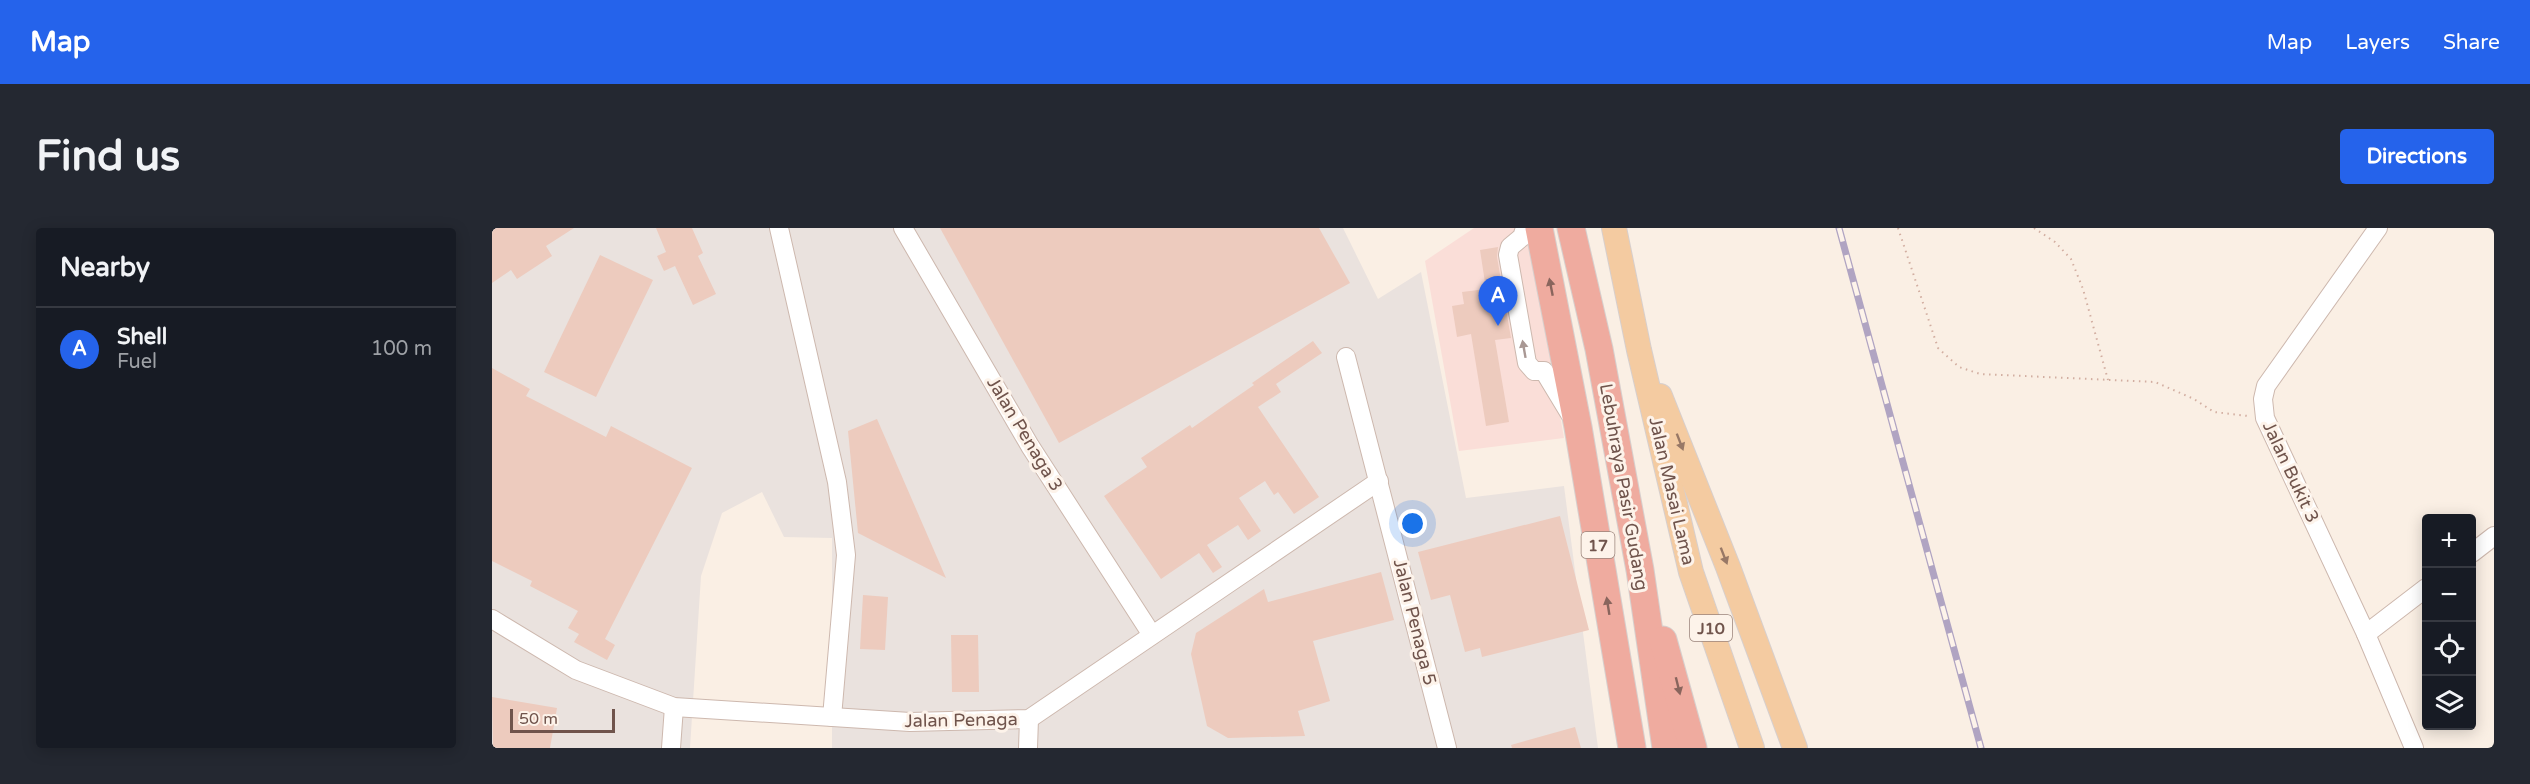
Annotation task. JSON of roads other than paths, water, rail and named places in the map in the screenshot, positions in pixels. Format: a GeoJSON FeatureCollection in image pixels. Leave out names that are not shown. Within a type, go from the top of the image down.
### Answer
{"type":"FeatureCollection","features":[{"type":"Feature","properties":{"kind":"highway","name":"Lebuhraya Pasir Gudang"},"geometry":{"type":"LineString","coordinates":[[1539,228],[1578,427],[1632,748]]}},
{"type":"Feature","properties":{"kind":"highway","name":"Lebuhraya Pasir Gudang"},"geometry":{"type":"LineString","coordinates":[[1571,228],[1599,349],[1640,570],[1666,748]]}},
{"type":"Feature","properties":{"kind":"highway"},"geometry":{"type":"LineString","coordinates":[[1640,570],[1674,670],[1693,748]]}},
{"type":"Feature","properties":{"kind":"highway"},"geometry":{"type":"LineString","coordinates":[[1618,664],[1622,748]]}},
{"type":"Feature","properties":{"kind":"main road","name":"Jalan Masai Lama"},"geometry":{"type":"LineString","coordinates":[[1614,228],[1639,350],[1691,572],[1752,748]]}},
{"type":"Feature","properties":{"kind":"main road"},"geometry":{"type":"LineString","coordinates":[[1639,350],[1672,424],[1795,748]]}},
{"type":"Feature","properties":{"kind":"main road"},"geometry":{"type":"LineString","coordinates":[[1674,506],[1681,496],[1688,493],[1694,494],[1702,501]]}},
{"type":"Feature","properties":{"kind":"street"},"geometry":{"type":"LineString","coordinates":[[780,228],[837,482],[845,534],[846,555],[832,717]]}},
{"type":"Feature","properties":{"kind":"street","name":"Jalan Penaga 3"},"geometry":{"type":"LineString","coordinates":[[903,228],[1030,446],[1152,635]]}},
{"type":"Feature","properties":{"kind":"street"},"geometry":{"type":"LineString","coordinates":[[1525,228],[1522,237],[1510,247],[1508,255],[1527,363],[1534,371],[1544,372],[1578,427]]}},
{"type":"Feature","properties":{"kind":"street","name":"Jalan Bukit 3"},"geometry":{"type":"LineString","coordinates":[[2378,228],[2266,386],[2263,399],[2265,418],[2366,634],[2414,748]]}},
{"type":"Feature","properties":{"kind":"street","name":"Jalan Penaga 5"},"geometry":{"type":"LineString","coordinates":[[1346,357],[1447,748]]}},
{"type":"Feature","properties":{"kind":"street","name":"Jalan Penaga"},"geometry":{"type":"LineString","coordinates":[[492,619],[576,670],[674,707],[910,722],[1029,719],[1379,481]]}},
{"type":"Feature","properties":{"kind":"street"},"geometry":{"type":"LineString","coordinates":[[2476,550],[2494,536]]}},
{"type":"Feature","properties":{"kind":"street"},"geometry":{"type":"LineString","coordinates":[[2366,634],[2422,592]]}},
{"type":"Feature","properties":{"kind":"street"},"geometry":{"type":"LineString","coordinates":[[670,748],[674,707]]}},
{"type":"Feature","properties":{"kind":"street"},"geometry":{"type":"LineString","coordinates":[[1028,748],[1029,719]]}},
{"type":"Feature","properties":{"kind":"railway"},"geometry":{"type":"LineString","coordinates":[[1839,228],[1981,748]]}},
{"type":"Feature","properties":{"kind":"place","name":"Shell"},"geometry":{"type":"Point","coordinates":[1498,326]}}]}
